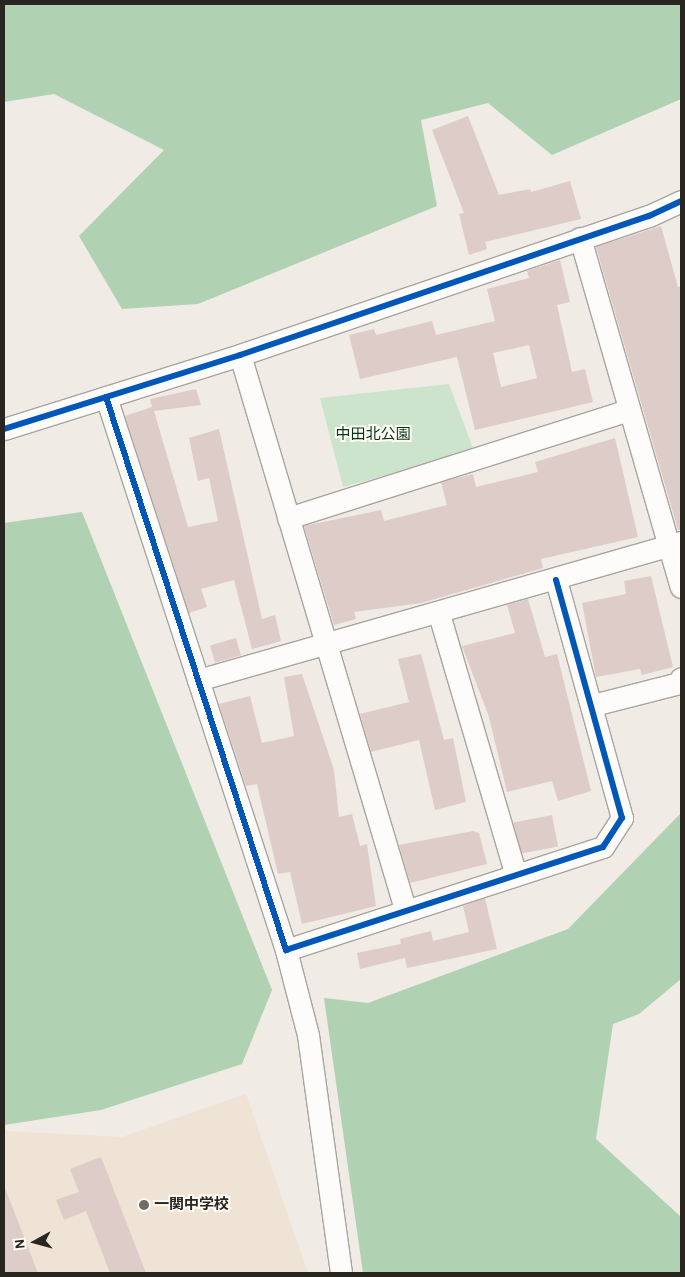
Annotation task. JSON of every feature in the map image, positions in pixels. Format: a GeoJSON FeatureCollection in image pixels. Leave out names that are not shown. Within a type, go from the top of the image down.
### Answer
{"type":"FeatureCollection","features":[{"type":"Feature","properties":{"kind":"street"},"geometry":{"type":"LineString","coordinates":[[4,429],[240,355],[681,202]]}},
{"type":"Feature","properties":{"kind":"street"},"geometry":{"type":"LineString","coordinates":[[580,238],[628,410],[675,544],[681,586]]}},
{"type":"Feature","properties":{"kind":"street"},"geometry":{"type":"LineString","coordinates":[[240,355],[405,909]]}},
{"type":"Feature","properties":{"kind":"street"},"geometry":{"type":"LineString","coordinates":[[106,397],[286,950],[308,1035],[341,1273]]}},
{"type":"Feature","properties":{"kind":"street"},"geometry":{"type":"LineString","coordinates":[[288,518],[628,410]]}},
{"type":"Feature","properties":{"kind":"street"},"geometry":{"type":"LineString","coordinates":[[198,680],[439,614],[675,544]]}},
{"type":"Feature","properties":{"kind":"street"},"geometry":{"type":"LineString","coordinates":[[286,950],[405,909],[604,846],[622,818],[593,705],[556,580]]}},
{"type":"Feature","properties":{"kind":"street"},"geometry":{"type":"LineString","coordinates":[[439,614],[516,875]]}},
{"type":"Feature","properties":{"kind":"street"},"geometry":{"type":"LineString","coordinates":[[593,705],[679,683],[681,678]]}},
{"type":"Feature","properties":{"kind":"shaded area","name":"一関中学校"},"geometry":{"type":"Polygon","coordinates":[[[246,1094],[308,1273],[4,1273],[4,1131],[122,1137],[246,1094]]]}},
{"type":"Feature","properties":{"kind":"green space"},"geometry":{"type":"Polygon","coordinates":[[[4,4],[681,4],[681,99],[552,155],[488,103],[421,120],[437,206],[198,304],[122,309],[79,236],[164,150],[54,94],[4,102],[4,4]]]}},
{"type":"Feature","properties":{"kind":"green space","name":"中田北公園"},"geometry":{"type":"Polygon","coordinates":[[[449,384],[474,451],[343,487],[320,398],[449,384]]]}},
{"type":"Feature","properties":{"kind":"green space"},"geometry":{"type":"Polygon","coordinates":[[[82,512],[272,990],[242,1064],[101,1110],[4,1125],[4,523],[82,512]]]}},
{"type":"Feature","properties":{"kind":"green space"},"geometry":{"type":"Polygon","coordinates":[[[681,813],[681,979],[639,1014],[613,1024],[596,1139],[681,1217],[681,1273],[363,1273],[324,998],[368,1003],[568,929],[681,813]]]}},
{"type":"Feature","properties":{"kind":"building"},"geometry":{"type":"Polygon","coordinates":[[[468,116],[499,195],[530,189],[531,192],[570,181],[581,219],[485,242],[487,249],[469,255],[459,214],[464,213],[432,130],[468,116]]]}},
{"type":"Feature","properties":{"kind":"building"},"geometry":{"type":"Polygon","coordinates":[[[661,226],[678,287],[681,286],[681,530],[678,530],[596,247],[661,226]]]}},
{"type":"Feature","properties":{"kind":"building"},"geometry":{"type":"Polygon","coordinates":[[[560,260],[570,302],[557,305],[572,372],[585,369],[593,402],[475,430],[457,357],[360,379],[349,335],[374,329],[376,335],[432,321],[436,335],[495,321],[487,289],[529,278],[527,271],[560,260]],[[529,345],[493,353],[501,387],[537,378],[529,345]]]}},
{"type":"Feature","properties":{"kind":"building"},"geometry":{"type":"Polygon","coordinates":[[[196,389],[201,405],[154,411],[188,527],[218,521],[209,478],[198,481],[189,438],[219,429],[262,619],[275,615],[281,641],[252,649],[234,580],[201,589],[207,607],[189,613],[125,416],[152,407],[150,399],[196,389]]]}},
{"type":"Feature","properties":{"kind":"building"},"geometry":{"type":"Polygon","coordinates":[[[615,438],[638,537],[541,559],[543,568],[421,603],[354,612],[356,619],[334,625],[304,526],[381,510],[384,521],[447,505],[441,482],[473,474],[476,487],[538,472],[535,462],[615,438]]]}},
{"type":"Feature","properties":{"kind":"building"},"geometry":{"type":"Polygon","coordinates":[[[651,576],[673,667],[642,675],[640,669],[596,677],[582,603],[626,594],[624,581],[651,576]]]}},
{"type":"Feature","properties":{"kind":"building"},"geometry":{"type":"Polygon","coordinates":[[[528,599],[545,657],[557,654],[591,791],[558,801],[552,781],[507,792],[489,717],[462,646],[515,633],[507,605],[528,599]]]}},
{"type":"Feature","properties":{"kind":"building"},"geometry":{"type":"Polygon","coordinates":[[[236,638],[241,655],[215,663],[210,645],[236,638]]]}},
{"type":"Feature","properties":{"kind":"building"},"geometry":{"type":"Polygon","coordinates":[[[421,654],[444,740],[453,738],[466,802],[435,810],[419,740],[371,752],[360,714],[409,702],[398,659],[421,654]]]}},
{"type":"Feature","properties":{"kind":"building"},"geometry":{"type":"Polygon","coordinates":[[[302,674],[334,770],[339,817],[352,814],[360,846],[367,844],[376,906],[302,924],[290,872],[278,874],[257,784],[246,786],[219,704],[250,696],[262,743],[294,736],[284,677],[302,674]]]}},
{"type":"Feature","properties":{"kind":"building"},"geometry":{"type":"Polygon","coordinates":[[[552,815],[558,846],[520,854],[514,822],[552,815]]]}},
{"type":"Feature","properties":{"kind":"building"},"geometry":{"type":"Polygon","coordinates":[[[473,831],[479,833],[487,864],[410,883],[399,845],[473,831]]]}},
{"type":"Feature","properties":{"kind":"building"},"geometry":{"type":"Polygon","coordinates":[[[485,898],[497,949],[407,968],[405,958],[360,969],[357,953],[401,944],[400,939],[431,931],[433,941],[469,932],[463,906],[485,898]]]}},
{"type":"Feature","properties":{"kind":"building"},"geometry":{"type":"Polygon","coordinates":[[[101,1157],[146,1273],[110,1273],[86,1211],[64,1220],[56,1200],[79,1192],[70,1169],[101,1157]]]}},
{"type":"Feature","properties":{"kind":"building"},"geometry":{"type":"Polygon","coordinates":[[[5,1188],[38,1273],[4,1273],[5,1188]]]}},
{"type":"Feature","properties":{"kind":"cycle path"},"geometry":{"type":"LineString","coordinates":[[4,429],[240,355],[649,216],[681,201]]}},
{"type":"Feature","properties":{"kind":"cycle path"},"geometry":{"type":"LineString","coordinates":[[106,397],[286,950],[603,847],[622,818],[556,580]]}},
{"type":"Feature","properties":{"kind":"place","name":"一関中学校"},"geometry":{"type":"Point","coordinates":[144,1205]}}]}
